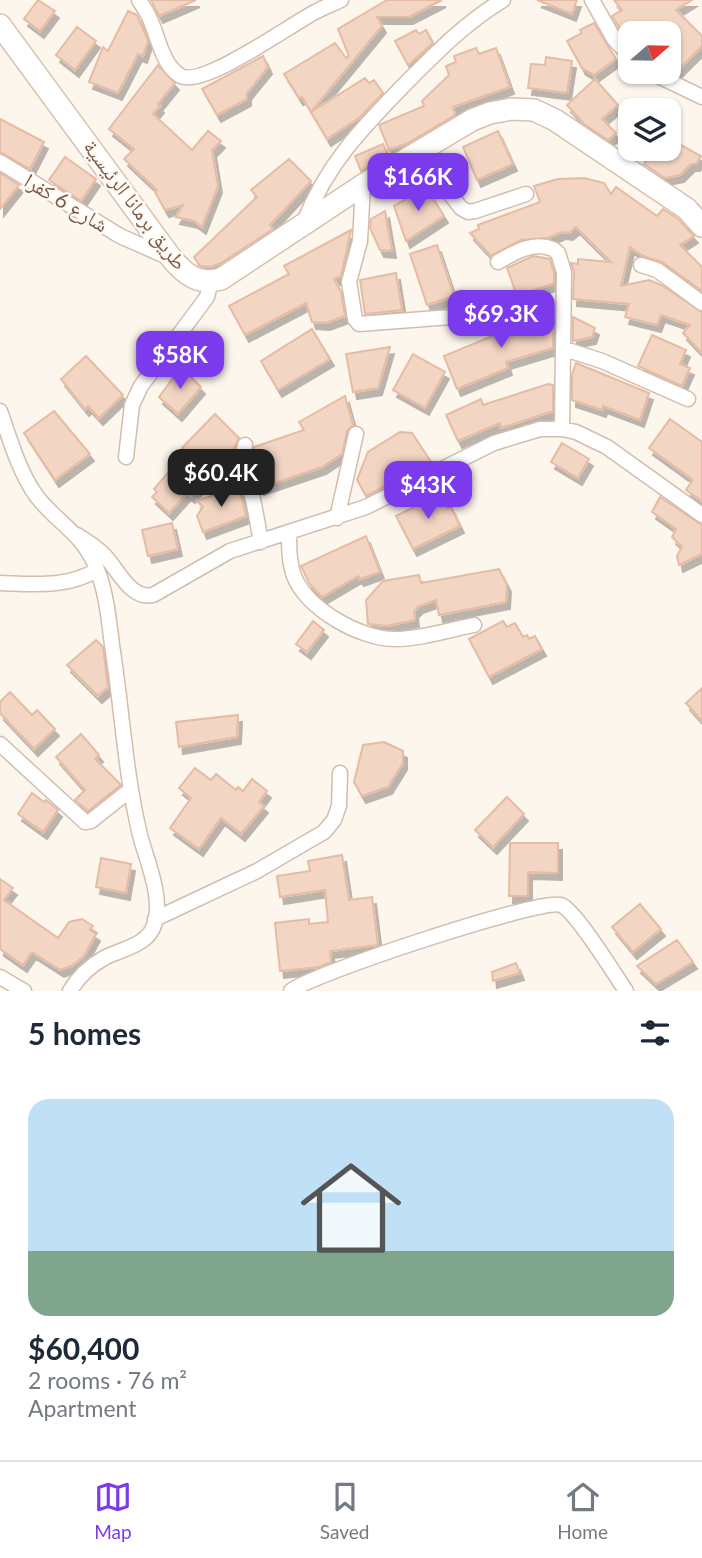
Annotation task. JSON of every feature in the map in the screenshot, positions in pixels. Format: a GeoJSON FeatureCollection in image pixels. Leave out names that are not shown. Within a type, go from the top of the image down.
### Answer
{"type":"FeatureCollection","features":[{"type":"Feature","properties":{"kind":"main road","name":"طريق برمانا الرئيسية"},"geometry":{"type":"LineString","coordinates":[[0,24],[172,259],[194,279],[211,281],[229,274],[304,222],[417,152],[472,120],[511,109],[534,110],[555,120],[687,209],[702,226]]}},
{"type":"Feature","properties":{"kind":"street"},"geometry":{"type":"LineString","coordinates":[[139,0],[152,22],[159,46],[177,74],[187,78],[197,77],[269,41],[312,6],[341,0]]}},
{"type":"Feature","properties":{"kind":"street"},"geometry":{"type":"LineString","coordinates":[[304,222],[321,184],[355,136],[450,39],[503,0]]}},
{"type":"Feature","properties":{"kind":"street"},"geometry":{"type":"LineString","coordinates":[[592,0],[618,43]]}},
{"type":"Feature","properties":{"kind":"street"},"geometry":{"type":"LineString","coordinates":[[675,84],[702,97]]}},
{"type":"Feature","properties":{"kind":"street"},"geometry":{"type":"LineString","coordinates":[[417,152],[461,208],[468,212],[526,194]]}},
{"type":"Feature","properties":{"kind":"street","name":"شارع 6 كفرا"},"geometry":{"type":"LineString","coordinates":[[0,162],[120,236],[172,259]]}},
{"type":"Feature","properties":{"kind":"street"},"geometry":{"type":"LineString","coordinates":[[363,185],[360,242],[349,282],[355,319],[359,324],[366,326],[477,315]]}},
{"type":"Feature","properties":{"kind":"street"},"geometry":{"type":"LineString","coordinates":[[498,262],[532,247],[548,247],[558,253],[564,272],[562,429]]}},
{"type":"Feature","properties":{"kind":"street"},"geometry":{"type":"LineString","coordinates":[[641,265],[657,270],[702,303]]}},
{"type":"Feature","properties":{"kind":"street"},"geometry":{"type":"LineString","coordinates":[[126,457],[132,405],[141,386],[207,297],[211,281]]}},
{"type":"Feature","properties":{"kind":"street"},"geometry":{"type":"LineString","coordinates":[[565,349],[602,361],[688,399]]}},
{"type":"Feature","properties":{"kind":"street"},"geometry":{"type":"LineString","coordinates":[[0,411],[28,483],[45,505],[107,558],[133,590],[148,596],[161,592],[216,557],[366,507],[494,443],[541,429],[562,429],[592,439],[621,455],[702,514]]}},
{"type":"Feature","properties":{"kind":"street"},"geometry":{"type":"LineString","coordinates":[[337,518],[356,434]]}},
{"type":"Feature","properties":{"kind":"street"},"geometry":{"type":"LineString","coordinates":[[245,445],[242,454],[243,472],[252,496],[261,542]]}},
{"type":"Feature","properties":{"kind":"street"},"geometry":{"type":"LineString","coordinates":[[289,533],[291,566],[300,588],[323,611],[348,625],[375,636],[391,639],[474,625]]}},
{"type":"Feature","properties":{"kind":"street"},"geometry":{"type":"LineString","coordinates":[[70,991],[89,967],[144,939],[152,931],[155,919],[155,894],[130,790],[110,627],[97,569],[78,535]]}},
{"type":"Feature","properties":{"kind":"street"},"geometry":{"type":"LineString","coordinates":[[0,583],[62,583],[80,579],[97,569]]}},
{"type":"Feature","properties":{"kind":"street"},"geometry":{"type":"LineString","coordinates":[[0,744],[85,822],[91,821],[130,790]]}},
{"type":"Feature","properties":{"kind":"street"},"geometry":{"type":"LineString","coordinates":[[155,919],[285,857],[324,832],[334,820],[339,806],[340,773]]}},
{"type":"Feature","properties":{"kind":"street"},"geometry":{"type":"LineString","coordinates":[[291,991],[305,982],[329,973],[464,927],[554,904],[563,906],[575,918],[626,991]]}},
{"type":"Feature","properties":{"kind":"street"},"geometry":{"type":"LineString","coordinates":[[0,977],[24,991]]}},
{"type":"Feature","properties":{"kind":"building"},"geometry":{"type":"Polygon","coordinates":[[[38,0],[55,11],[40,31],[24,19],[38,0]]]}},
{"type":"Feature","properties":{"kind":"building"},"geometry":{"type":"Polygon","coordinates":[[[151,0],[196,0],[159,16],[151,0]]]}},
{"type":"Feature","properties":{"kind":"building"},"geometry":{"type":"Polygon","coordinates":[[[387,0],[442,0],[409,17],[377,17],[382,26],[311,112],[284,74],[335,43],[346,58],[349,56],[338,29],[387,0]]]}},
{"type":"Feature","properties":{"kind":"building"},"geometry":{"type":"Polygon","coordinates":[[[537,0],[577,0],[572,14],[537,0]]]}},
{"type":"Feature","properties":{"kind":"building"},"geometry":{"type":"Polygon","coordinates":[[[614,0],[692,0],[676,10],[702,36],[702,46],[681,67],[681,21],[618,21],[618,25],[612,16],[622,10],[614,0]]]}},
{"type":"Feature","properties":{"kind":"building"},"geometry":{"type":"Polygon","coordinates":[[[128,11],[137,15],[148,41],[143,56],[138,54],[118,93],[89,82],[103,47],[108,51],[128,11]]]}},
{"type":"Feature","properties":{"kind":"building"},"geometry":{"type":"Polygon","coordinates":[[[594,23],[616,59],[594,75],[582,68],[567,41],[594,23]]]}},
{"type":"Feature","properties":{"kind":"building"},"geometry":{"type":"Polygon","coordinates":[[[77,27],[96,41],[75,70],[56,55],[77,27]]]}},
{"type":"Feature","properties":{"kind":"building"},"geometry":{"type":"Polygon","coordinates":[[[416,30],[419,34],[426,30],[433,43],[408,65],[395,41],[416,30]]]}},
{"type":"Feature","properties":{"kind":"building"},"geometry":{"type":"Polygon","coordinates":[[[476,48],[479,54],[496,48],[510,87],[453,107],[455,115],[408,143],[389,150],[379,125],[424,106],[422,101],[449,75],[446,66],[456,62],[454,56],[476,48]]]}},
{"type":"Feature","properties":{"kind":"building"},"geometry":{"type":"Polygon","coordinates":[[[263,56],[268,67],[247,93],[247,99],[217,115],[202,89],[263,56]]]}},
{"type":"Feature","properties":{"kind":"building"},"geometry":{"type":"Polygon","coordinates":[[[546,57],[572,61],[567,93],[528,88],[531,64],[545,65],[546,57]]]}},
{"type":"Feature","properties":{"kind":"building"},"geometry":{"type":"Polygon","coordinates":[[[158,65],[175,83],[153,114],[192,150],[208,131],[221,141],[212,150],[218,186],[202,227],[194,221],[176,217],[183,205],[165,210],[155,192],[157,190],[124,159],[134,149],[109,129],[158,65]]]}},
{"type":"Feature","properties":{"kind":"building"},"geometry":{"type":"Polygon","coordinates":[[[365,78],[369,83],[374,80],[383,93],[360,117],[327,139],[311,112],[365,78]]]}},
{"type":"Feature","properties":{"kind":"building"},"geometry":{"type":"Polygon","coordinates":[[[595,79],[618,105],[602,119],[616,133],[608,140],[584,124],[567,105],[595,79]]]}},
{"type":"Feature","properties":{"kind":"building"},"geometry":{"type":"Polygon","coordinates":[[[0,119],[44,142],[30,169],[0,152],[0,119]]]}},
{"type":"Feature","properties":{"kind":"building"},"geometry":{"type":"Polygon","coordinates":[[[498,131],[513,164],[477,180],[463,147],[498,131]]]}},
{"type":"Feature","properties":{"kind":"building"},"geometry":{"type":"Polygon","coordinates":[[[383,144],[388,155],[361,171],[355,156],[383,144]]]}},
{"type":"Feature","properties":{"kind":"building"},"geometry":{"type":"Polygon","coordinates":[[[681,145],[701,156],[696,164],[691,164],[680,175],[665,178],[644,164],[646,161],[681,161],[681,145]]]}},
{"type":"Feature","properties":{"kind":"building"},"geometry":{"type":"Polygon","coordinates":[[[65,157],[96,179],[81,201],[49,180],[65,157]]]}},
{"type":"Feature","properties":{"kind":"building"},"geometry":{"type":"Polygon","coordinates":[[[289,159],[311,181],[270,225],[273,229],[221,263],[211,267],[200,266],[194,257],[257,197],[251,190],[289,159]]]}},
{"type":"Feature","properties":{"kind":"building"},"geometry":{"type":"Polygon","coordinates":[[[0,173],[19,185],[0,209],[0,173]]]}},
{"type":"Feature","properties":{"kind":"building"},"geometry":{"type":"Polygon","coordinates":[[[584,178],[604,183],[611,194],[616,187],[657,216],[663,209],[678,219],[694,236],[680,245],[702,267],[702,291],[662,262],[643,256],[630,247],[621,286],[649,280],[702,312],[702,353],[683,333],[690,325],[661,315],[657,325],[625,317],[629,304],[573,299],[574,272],[571,263],[578,264],[578,259],[611,262],[576,227],[569,233],[562,232],[548,238],[521,240],[491,256],[470,233],[479,229],[478,225],[540,202],[534,186],[558,179],[584,178]]]}},
{"type":"Feature","properties":{"kind":"building"},"geometry":{"type":"Polygon","coordinates":[[[426,187],[444,216],[406,241],[394,206],[426,187]]]}},
{"type":"Feature","properties":{"kind":"building"},"geometry":{"type":"Polygon","coordinates":[[[385,211],[392,251],[380,250],[370,228],[371,219],[385,211]]]}},
{"type":"Feature","properties":{"kind":"building"},"geometry":{"type":"Polygon","coordinates":[[[351,230],[341,276],[334,279],[341,292],[345,316],[326,323],[312,322],[306,303],[245,335],[229,306],[289,274],[284,266],[351,230]]]}},
{"type":"Feature","properties":{"kind":"building"},"geometry":{"type":"Polygon","coordinates":[[[437,245],[454,296],[427,305],[410,254],[437,245]]]}},
{"type":"Feature","properties":{"kind":"building"},"geometry":{"type":"Polygon","coordinates":[[[533,256],[550,259],[554,283],[517,296],[507,268],[533,256]]]}},
{"type":"Feature","properties":{"kind":"building"},"geometry":{"type":"Polygon","coordinates":[[[396,273],[402,310],[365,314],[360,280],[396,273]]]}},
{"type":"Feature","properties":{"kind":"building"},"geometry":{"type":"Polygon","coordinates":[[[553,311],[553,348],[506,362],[508,368],[457,389],[444,356],[507,330],[505,325],[553,311]]]}},
{"type":"Feature","properties":{"kind":"building"},"geometry":{"type":"Polygon","coordinates":[[[573,317],[595,328],[592,337],[573,341],[573,317]]]}},
{"type":"Feature","properties":{"kind":"building"},"geometry":{"type":"Polygon","coordinates":[[[312,329],[330,359],[278,390],[261,361],[312,329]]]}},
{"type":"Feature","properties":{"kind":"building"},"geometry":{"type":"Polygon","coordinates":[[[652,335],[686,350],[680,364],[690,368],[682,386],[638,366],[652,335]]]}},
{"type":"Feature","properties":{"kind":"building"},"geometry":{"type":"Polygon","coordinates":[[[390,347],[378,388],[353,392],[346,354],[390,347]]]}},
{"type":"Feature","properties":{"kind":"building"},"geometry":{"type":"Polygon","coordinates":[[[413,354],[445,372],[425,408],[393,390],[413,354]]]}},
{"type":"Feature","properties":{"kind":"building"},"geometry":{"type":"Polygon","coordinates":[[[86,356],[123,395],[99,418],[88,406],[85,409],[61,379],[86,356]]]}},
{"type":"Feature","properties":{"kind":"building"},"geometry":{"type":"Polygon","coordinates":[[[576,363],[649,393],[640,420],[603,406],[602,410],[572,400],[572,375],[576,363]]]}},
{"type":"Feature","properties":{"kind":"building"},"geometry":{"type":"Polygon","coordinates":[[[181,367],[201,387],[178,414],[159,397],[181,367]]]}},
{"type":"Feature","properties":{"kind":"building"},"geometry":{"type":"Polygon","coordinates":[[[548,384],[553,385],[553,411],[501,428],[500,423],[458,441],[446,415],[481,399],[483,405],[548,384]]]}},
{"type":"Feature","properties":{"kind":"building"},"geometry":{"type":"Polygon","coordinates":[[[345,396],[353,425],[347,431],[342,454],[322,467],[260,488],[253,464],[254,447],[304,430],[299,422],[345,396]]]}},
{"type":"Feature","properties":{"kind":"building"},"geometry":{"type":"Polygon","coordinates":[[[54,411],[90,454],[55,480],[24,433],[54,411]]]}},
{"type":"Feature","properties":{"kind":"building"},"geometry":{"type":"Polygon","coordinates":[[[215,414],[239,438],[235,447],[203,478],[205,480],[191,496],[187,493],[169,513],[152,497],[157,492],[154,489],[173,467],[194,460],[182,448],[215,414]]]}},
{"type":"Feature","properties":{"kind":"building"},"geometry":{"type":"Polygon","coordinates":[[[670,419],[702,442],[702,501],[686,490],[693,480],[649,448],[670,419]]]}},
{"type":"Feature","properties":{"kind":"building"},"geometry":{"type":"Polygon","coordinates":[[[400,432],[412,433],[431,462],[366,496],[357,480],[368,452],[400,432]]]}},
{"type":"Feature","properties":{"kind":"building"},"geometry":{"type":"Polygon","coordinates":[[[562,443],[589,459],[578,478],[551,462],[562,443]]]}},
{"type":"Feature","properties":{"kind":"building"},"geometry":{"type":"Polygon","coordinates":[[[239,486],[246,516],[203,532],[197,516],[203,507],[197,501],[239,486]]]}},
{"type":"Feature","properties":{"kind":"building"},"geometry":{"type":"Polygon","coordinates":[[[440,494],[447,508],[451,507],[460,526],[413,549],[396,516],[440,494]]]}},
{"type":"Feature","properties":{"kind":"building"},"geometry":{"type":"Polygon","coordinates":[[[660,497],[702,525],[702,554],[679,565],[677,556],[682,547],[672,537],[676,529],[652,512],[660,497]]]}},
{"type":"Feature","properties":{"kind":"building"},"geometry":{"type":"Polygon","coordinates":[[[172,523],[178,549],[148,556],[142,530],[172,523]]]}},
{"type":"Feature","properties":{"kind":"building"},"geometry":{"type":"Polygon","coordinates":[[[366,536],[380,572],[360,579],[358,576],[322,597],[309,583],[301,566],[366,536]]]}},
{"type":"Feature","properties":{"kind":"building"},"geometry":{"type":"Polygon","coordinates":[[[499,569],[507,585],[506,602],[439,615],[436,600],[419,606],[414,611],[415,620],[386,626],[368,624],[366,600],[383,581],[419,575],[421,583],[499,569]]]}},
{"type":"Feature","properties":{"kind":"building"},"geometry":{"type":"Polygon","coordinates":[[[313,621],[324,630],[307,652],[296,644],[313,621]]]}},
{"type":"Feature","properties":{"kind":"building"},"geometry":{"type":"Polygon","coordinates":[[[503,621],[507,627],[515,623],[523,637],[527,635],[529,639],[535,636],[542,649],[489,677],[469,639],[503,621]]]}},
{"type":"Feature","properties":{"kind":"building"},"geometry":{"type":"Polygon","coordinates":[[[96,640],[103,647],[108,687],[98,696],[67,665],[96,640]]]}},
{"type":"Feature","properties":{"kind":"building"},"geometry":{"type":"Polygon","coordinates":[[[702,688],[702,721],[686,703],[702,688]]]}},
{"type":"Feature","properties":{"kind":"building"},"geometry":{"type":"Polygon","coordinates":[[[10,692],[32,715],[37,710],[55,729],[34,749],[0,713],[0,702],[10,692]]]}},
{"type":"Feature","properties":{"kind":"building"},"geometry":{"type":"Polygon","coordinates":[[[238,715],[237,737],[179,747],[176,722],[238,715]]]}},
{"type":"Feature","properties":{"kind":"building"},"geometry":{"type":"Polygon","coordinates":[[[81,734],[99,755],[95,759],[121,785],[88,811],[75,800],[85,790],[56,757],[81,734]]]}},
{"type":"Feature","properties":{"kind":"building"},"geometry":{"type":"Polygon","coordinates":[[[384,742],[403,751],[403,763],[388,787],[362,796],[354,782],[363,745],[384,742]]]}},
{"type":"Feature","properties":{"kind":"building"},"geometry":{"type":"Polygon","coordinates":[[[195,768],[211,780],[216,774],[236,790],[238,787],[243,791],[252,779],[267,791],[259,802],[264,806],[241,834],[221,818],[199,849],[170,828],[191,798],[179,788],[195,768]]]}},
{"type":"Feature","properties":{"kind":"building"},"geometry":{"type":"Polygon","coordinates":[[[32,793],[58,810],[43,832],[18,814],[32,793]]]}},
{"type":"Feature","properties":{"kind":"building"},"geometry":{"type":"Polygon","coordinates":[[[507,797],[524,814],[493,847],[475,830],[507,797]]]}},
{"type":"Feature","properties":{"kind":"building"},"geometry":{"type":"Polygon","coordinates":[[[510,843],[558,843],[558,873],[528,872],[528,896],[509,896],[510,843]]]}},
{"type":"Feature","properties":{"kind":"building"},"geometry":{"type":"Polygon","coordinates":[[[342,855],[349,900],[372,897],[378,945],[330,951],[331,962],[319,967],[280,971],[275,923],[309,919],[309,924],[328,922],[325,890],[280,897],[277,876],[310,871],[308,861],[342,855]]]}},
{"type":"Feature","properties":{"kind":"building"},"geometry":{"type":"Polygon","coordinates":[[[101,858],[131,864],[126,893],[96,887],[101,858]]]}},
{"type":"Feature","properties":{"kind":"building"},"geometry":{"type":"Polygon","coordinates":[[[0,879],[13,888],[4,900],[58,938],[69,922],[82,919],[93,926],[90,930],[96,934],[84,956],[73,965],[60,970],[32,952],[23,965],[0,949],[0,879]]]}},
{"type":"Feature","properties":{"kind":"building"},"geometry":{"type":"Polygon","coordinates":[[[640,904],[661,929],[633,952],[612,927],[640,904]]]}},
{"type":"Feature","properties":{"kind":"building"},"geometry":{"type":"Polygon","coordinates":[[[677,940],[693,962],[656,984],[637,966],[677,940]]]}},
{"type":"Feature","properties":{"kind":"building"},"geometry":{"type":"Polygon","coordinates":[[[516,963],[520,973],[493,981],[492,972],[516,963]]]}}]}
